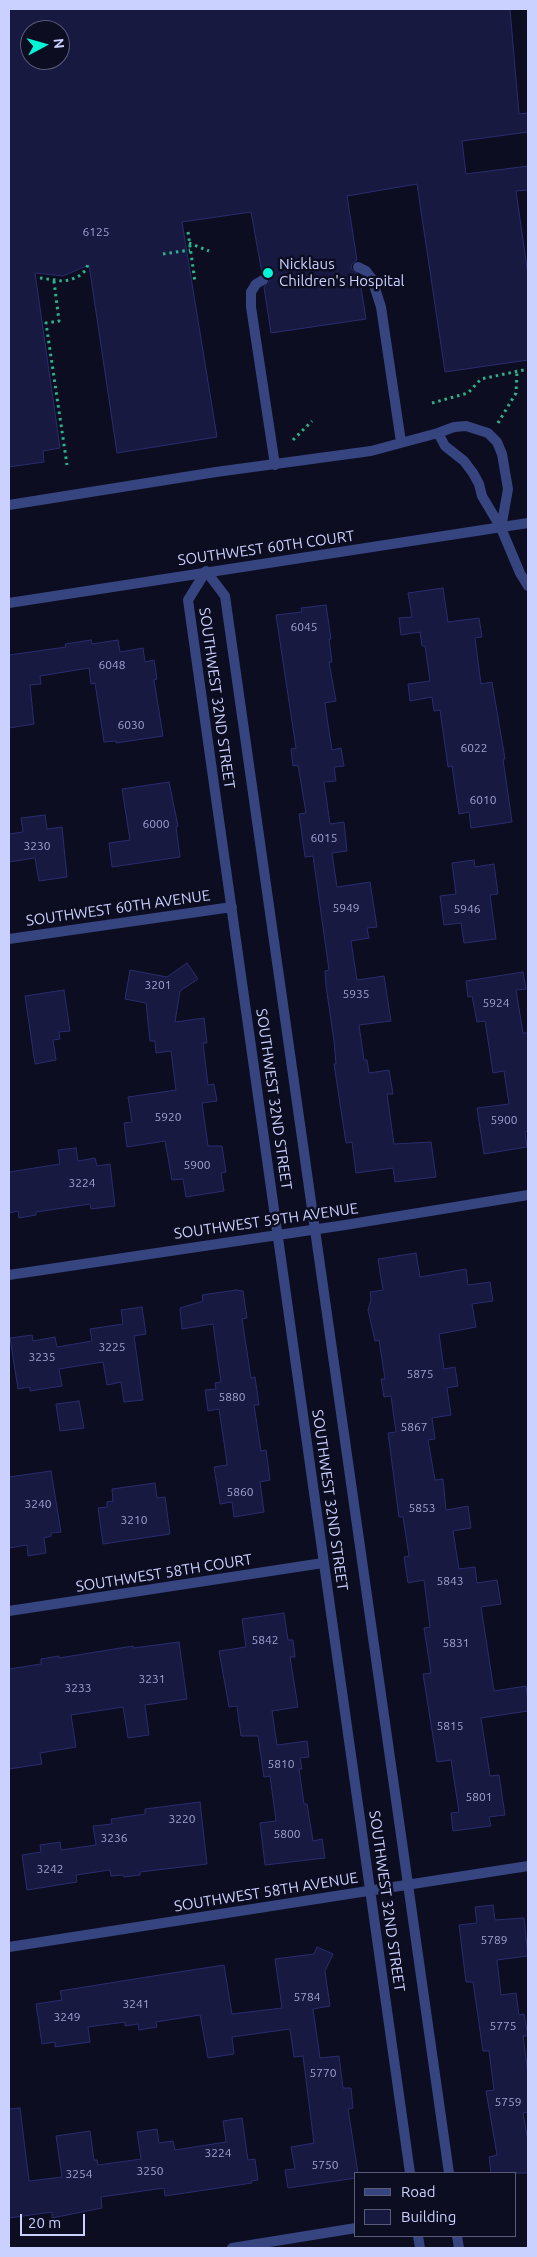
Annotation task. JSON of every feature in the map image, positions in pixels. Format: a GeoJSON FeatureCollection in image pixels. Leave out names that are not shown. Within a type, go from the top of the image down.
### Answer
{"type":"FeatureCollection","features":[{"type":"Feature","properties":{"kind":"street"},"geometry":{"type":"LineString","coordinates":[[358,267],[366,271],[372,278],[381,307],[401,442]]}},
{"type":"Feature","properties":{"kind":"street"},"geometry":{"type":"LineString","coordinates":[[263,280],[256,284],[251,292],[251,307],[275,465]]}},
{"type":"Feature","properties":{"kind":"street"},"geometry":{"type":"LineString","coordinates":[[9,505],[371,451],[438,434],[454,427],[466,426],[488,433],[497,442],[506,468],[508,489],[502,528]]}},
{"type":"Feature","properties":{"kind":"street"},"geometry":{"type":"LineString","coordinates":[[438,434],[445,446],[464,461],[473,473],[479,484],[482,496],[502,528],[520,573],[528,586]]}},
{"type":"Feature","properties":{"kind":"street","name":"SOUTHWEST 60TH COURT"},"geometry":{"type":"LineString","coordinates":[[9,603],[528,523]]}},
{"type":"Feature","properties":{"kind":"street","name":"SOUTHWEST 32ND STREET"},"geometry":{"type":"LineString","coordinates":[[410,2172],[188,600],[206,572],[225,596],[449,2172]]}},
{"type":"Feature","properties":{"kind":"street","name":"SOUTHWEST 60TH AVENUE"},"geometry":{"type":"LineString","coordinates":[[9,940],[232,906]]}},
{"type":"Feature","properties":{"kind":"street","name":"SOUTHWEST 59TH AVENUE"},"geometry":{"type":"LineString","coordinates":[[9,1275],[528,1195]]}},
{"type":"Feature","properties":{"kind":"street","name":"SOUTHWEST 58TH COURT"},"geometry":{"type":"LineString","coordinates":[[9,1612],[323,1563]]}},
{"type":"Feature","properties":{"kind":"street","name":"SOUTHWEST 58TH AVENUE"},"geometry":{"type":"LineString","coordinates":[[9,1947],[528,1866]]}},
{"type":"Feature","properties":{"kind":"street"},"geometry":{"type":"LineString","coordinates":[[232,2248],[354,2228]]}},
{"type":"Feature","properties":{"kind":"path"},"geometry":{"type":"LineString","coordinates":[[188,232],[195,282]]}},
{"type":"Feature","properties":{"kind":"path"},"geometry":{"type":"LineString","coordinates":[[189,243],[209,251]]}},
{"type":"Feature","properties":{"kind":"path"},"geometry":{"type":"LineString","coordinates":[[163,254],[190,250]]}},
{"type":"Feature","properties":{"kind":"path"},"geometry":{"type":"LineString","coordinates":[[40,278],[54,281],[70,280],[86,270],[88,264]]}},
{"type":"Feature","properties":{"kind":"path"},"geometry":{"type":"LineString","coordinates":[[54,281],[59,320],[46,323],[67,465]]}},
{"type":"Feature","properties":{"kind":"path"},"geometry":{"type":"LineString","coordinates":[[432,404],[468,393],[481,379],[528,369]]}},
{"type":"Feature","properties":{"kind":"path"},"geometry":{"type":"LineString","coordinates":[[497,423],[516,393],[517,372]]}},
{"type":"Feature","properties":{"kind":"path"},"geometry":{"type":"LineString","coordinates":[[293,440],[312,421]]}},
{"type":"Feature","properties":{"kind":"building"},"geometry":{"type":"Polygon","coordinates":[[[9,9],[510,9],[519,114],[528,113],[528,132],[462,141],[466,174],[528,166],[528,190],[516,191],[528,275],[528,360],[445,372],[417,184],[347,196],[357,260],[352,264],[351,268],[359,275],[366,319],[271,333],[264,287],[270,280],[267,274],[262,273],[251,212],[182,222],[217,437],[117,453],[89,265],[63,276],[35,273],[60,448],[43,451],[44,462],[9,467],[9,9]]]}},
{"type":"Feature","properties":{"kind":"building"},"geometry":{"type":"Polygon","coordinates":[[[443,588],[448,622],[479,618],[482,637],[475,638],[481,684],[492,682],[505,759],[503,759],[512,822],[471,828],[469,812],[459,814],[452,766],[448,767],[440,710],[434,711],[432,697],[410,701],[408,684],[430,681],[425,646],[422,646],[420,632],[401,635],[399,618],[412,617],[408,593],[443,588]]]}},
{"type":"Feature","properties":{"kind":"building"},"geometry":{"type":"Polygon","coordinates":[[[326,605],[331,639],[329,639],[332,662],[329,662],[336,701],[325,703],[332,750],[341,748],[344,766],[334,767],[336,781],[324,782],[330,824],[344,822],[347,851],[332,853],[337,887],[370,882],[377,927],[367,928],[369,938],[351,941],[357,980],[384,976],[391,1021],[359,1025],[364,1060],[367,1060],[369,1073],[389,1070],[393,1094],[387,1094],[394,1144],[431,1142],[436,1177],[395,1182],[393,1168],[356,1173],[352,1142],[346,1143],[334,1064],[336,1064],[334,1041],[326,986],[325,971],[329,970],[313,856],[305,857],[299,814],[306,813],[298,765],[293,766],[291,749],[296,748],[276,615],[302,612],[301,608],[326,605]]]}},
{"type":"Feature","properties":{"kind":"building"},"geometry":{"type":"Polygon","coordinates":[[[91,640],[92,644],[118,640],[120,652],[143,648],[145,662],[154,660],[157,679],[154,680],[163,736],[116,743],[116,741],[104,742],[95,683],[91,684],[89,668],[40,676],[41,684],[30,685],[34,724],[9,728],[9,655],[66,647],[65,644],[91,640]]]}},
{"type":"Feature","properties":{"kind":"building"},"geometry":{"type":"Polygon","coordinates":[[[169,782],[178,826],[176,827],[180,857],[112,867],[109,843],[130,840],[122,789],[169,782]]]}},
{"type":"Feature","properties":{"kind":"building"},"geometry":{"type":"Polygon","coordinates":[[[45,815],[47,829],[62,827],[67,877],[39,881],[35,858],[9,862],[9,834],[23,832],[21,818],[45,815]]]}},
{"type":"Feature","properties":{"kind":"building"},"geometry":{"type":"Polygon","coordinates":[[[474,860],[475,867],[494,864],[498,894],[490,895],[496,939],[464,943],[461,923],[444,925],[440,896],[456,894],[452,863],[474,860]]]}},
{"type":"Feature","properties":{"kind":"building"},"geometry":{"type":"Polygon","coordinates":[[[187,963],[198,979],[180,991],[175,1022],[204,1018],[207,1043],[203,1043],[208,1085],[214,1084],[217,1101],[202,1103],[208,1146],[222,1146],[226,1172],[221,1173],[224,1191],[186,1197],[183,1179],[172,1180],[165,1141],[127,1147],[124,1123],[132,1122],[128,1097],[176,1090],[171,1051],[156,1053],[155,1041],[150,1041],[146,1003],[125,999],[130,970],[167,977],[187,963]]]}},
{"type":"Feature","properties":{"kind":"building"},"geometry":{"type":"Polygon","coordinates":[[[523,972],[526,989],[516,990],[523,1033],[528,1033],[528,1131],[525,1132],[527,1147],[484,1154],[477,1108],[509,1104],[504,1071],[493,1073],[485,1021],[477,1022],[472,996],[468,997],[466,981],[523,972]]]}},
{"type":"Feature","properties":{"kind":"building"},"geometry":{"type":"Polygon","coordinates":[[[64,990],[70,1031],[59,1032],[60,1039],[53,1040],[56,1060],[35,1064],[25,996],[64,990]]]}},
{"type":"Feature","properties":{"kind":"building"},"geometry":{"type":"Polygon","coordinates":[[[76,1148],[78,1161],[95,1158],[97,1166],[110,1164],[115,1206],[91,1209],[90,1204],[36,1212],[36,1215],[19,1218],[18,1211],[9,1213],[9,1172],[60,1164],[58,1150],[76,1148]]]}},
{"type":"Feature","properties":{"kind":"building"},"geometry":{"type":"Polygon","coordinates":[[[416,1253],[420,1277],[466,1269],[468,1285],[490,1282],[493,1301],[472,1304],[476,1327],[439,1334],[444,1369],[455,1367],[458,1386],[447,1388],[451,1415],[432,1418],[435,1439],[428,1440],[435,1480],[443,1479],[446,1510],[468,1506],[471,1528],[453,1531],[459,1569],[475,1567],[477,1583],[497,1580],[501,1604],[481,1607],[494,1691],[526,1686],[528,1702],[528,1711],[481,1718],[490,1776],[499,1775],[505,1815],[489,1817],[491,1826],[453,1831],[451,1813],[459,1812],[451,1760],[437,1762],[423,1674],[431,1673],[424,1628],[430,1627],[424,1580],[408,1583],[404,1557],[409,1556],[403,1517],[399,1517],[388,1433],[396,1432],[391,1396],[384,1397],[381,1379],[385,1379],[379,1340],[375,1341],[368,1310],[371,1300],[370,1292],[383,1290],[378,1259],[416,1253]]]}},
{"type":"Feature","properties":{"kind":"building"},"geometry":{"type":"Polygon","coordinates":[[[236,1290],[243,1291],[247,1318],[242,1319],[251,1378],[255,1377],[259,1405],[254,1405],[261,1451],[266,1450],[270,1480],[260,1482],[264,1512],[234,1517],[232,1502],[220,1504],[214,1467],[227,1465],[226,1456],[219,1409],[208,1411],[205,1390],[216,1389],[215,1383],[221,1382],[213,1324],[182,1329],[180,1308],[203,1301],[202,1295],[236,1290]]]}},
{"type":"Feature","properties":{"kind":"building"},"geometry":{"type":"Polygon","coordinates":[[[142,1307],[146,1334],[134,1336],[143,1400],[124,1402],[121,1382],[107,1385],[103,1362],[59,1369],[62,1386],[30,1391],[30,1387],[18,1389],[10,1338],[32,1335],[33,1341],[55,1337],[57,1347],[92,1341],[90,1329],[123,1324],[121,1310],[142,1307]]]}},
{"type":"Feature","properties":{"kind":"building"},"geometry":{"type":"Polygon","coordinates":[[[79,1401],[84,1428],[60,1431],[56,1404],[79,1401]]]}},
{"type":"Feature","properties":{"kind":"building"},"geometry":{"type":"Polygon","coordinates":[[[51,1471],[61,1532],[51,1533],[51,1536],[44,1538],[46,1553],[28,1556],[27,1545],[9,1548],[9,1477],[51,1471]]]}},
{"type":"Feature","properties":{"kind":"building"},"geometry":{"type":"Polygon","coordinates":[[[155,1483],[157,1498],[165,1497],[170,1534],[103,1544],[98,1508],[107,1507],[107,1502],[113,1501],[112,1489],[155,1483]]]}},
{"type":"Feature","properties":{"kind":"building"},"geometry":{"type":"Polygon","coordinates":[[[284,1613],[288,1640],[293,1640],[295,1657],[290,1657],[298,1707],[272,1711],[277,1745],[307,1741],[309,1757],[300,1758],[302,1769],[299,1769],[304,1804],[307,1804],[313,1841],[322,1839],[325,1858],[265,1865],[260,1823],[276,1821],[270,1776],[264,1777],[258,1736],[241,1736],[237,1706],[229,1707],[219,1651],[246,1647],[242,1619],[284,1613]]]}},
{"type":"Feature","properties":{"kind":"building"},"geometry":{"type":"Polygon","coordinates":[[[179,1642],[187,1699],[145,1705],[149,1735],[128,1738],[123,1707],[71,1715],[76,1747],[40,1753],[42,1764],[9,1769],[9,1669],[41,1664],[41,1659],[59,1656],[59,1658],[133,1646],[133,1648],[179,1642]]]}},
{"type":"Feature","properties":{"kind":"building"},"geometry":{"type":"Polygon","coordinates":[[[200,1802],[207,1864],[140,1872],[140,1875],[124,1877],[123,1875],[111,1876],[110,1870],[76,1875],[77,1882],[27,1890],[22,1855],[41,1852],[40,1845],[60,1842],[61,1850],[96,1845],[93,1826],[112,1824],[111,1819],[145,1814],[145,1809],[200,1802]]]}},
{"type":"Feature","properties":{"kind":"building"},"geometry":{"type":"Polygon","coordinates":[[[493,1905],[495,1920],[524,1918],[528,1956],[497,1960],[501,1995],[516,1993],[519,2015],[524,2014],[528,2036],[523,2036],[528,2073],[528,2112],[523,2113],[528,2141],[528,2173],[491,2172],[489,2157],[497,2155],[486,2091],[494,2090],[489,2051],[483,2051],[473,1982],[466,1982],[459,1925],[477,1923],[475,1907],[493,1905]]]}},
{"type":"Feature","properties":{"kind":"building"},"geometry":{"type":"Polygon","coordinates":[[[317,1947],[333,1954],[325,1971],[330,2006],[313,2009],[320,2058],[339,2056],[343,2088],[351,2088],[353,2108],[348,2109],[358,2172],[354,2172],[354,2178],[288,2188],[285,2170],[295,2169],[291,2147],[314,2143],[303,2056],[294,2057],[290,2029],[232,2037],[234,2054],[208,2058],[200,2015],[156,2022],[157,2027],[139,2030],[138,2024],[125,2026],[125,2022],[88,2027],[90,2042],[55,2047],[55,2042],[42,2044],[36,2004],[62,2000],[60,1991],[224,1965],[232,2014],[282,2008],[275,1959],[314,1954],[317,1947]]]}},
{"type":"Feature","properties":{"kind":"building"},"geometry":{"type":"Polygon","coordinates":[[[20,2108],[29,2181],[62,2177],[56,2136],[90,2131],[94,2160],[97,2160],[98,2165],[141,2159],[137,2132],[157,2129],[159,2143],[173,2141],[175,2150],[226,2142],[223,2121],[242,2118],[248,2160],[255,2159],[258,2180],[251,2181],[252,2183],[165,2196],[164,2188],[101,2197],[102,2208],[52,2218],[52,2212],[9,2218],[9,2109],[20,2108]]]}},
{"type":"Feature","properties":{"kind":"place","name":"Nicklaus Children's Hospital"},"geometry":{"type":"Point","coordinates":[268,273]}}]}
